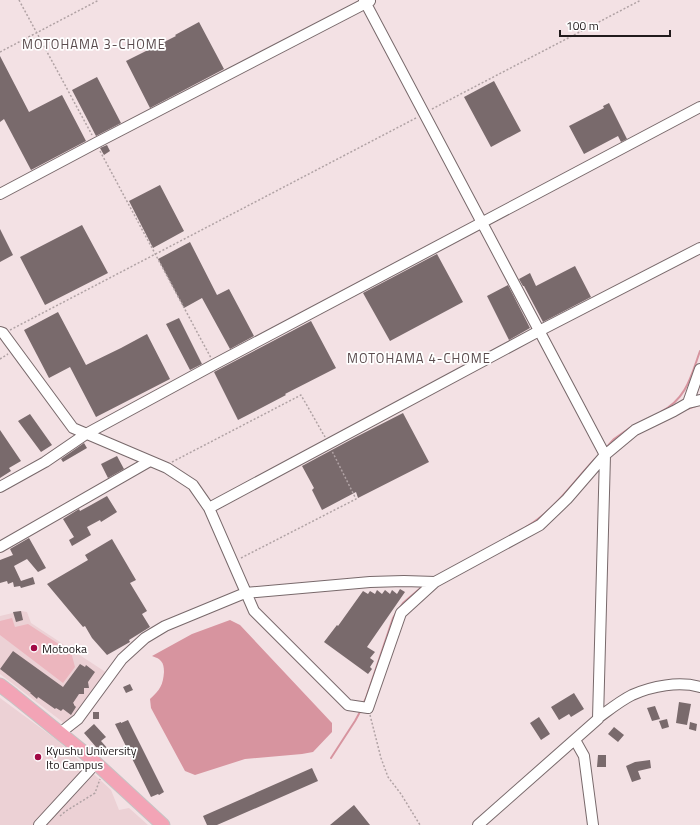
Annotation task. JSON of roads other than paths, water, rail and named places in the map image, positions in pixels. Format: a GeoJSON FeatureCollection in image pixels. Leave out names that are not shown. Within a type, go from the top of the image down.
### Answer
{"type":"FeatureCollection","features":[{"type":"Feature","properties":{"kind":"main road"},"geometry":{"type":"LineString","coordinates":[[0,685],[86,754],[163,825]]}},
{"type":"Feature","properties":{"kind":"street"},"geometry":{"type":"LineString","coordinates":[[0,194],[367,1],[424,113],[603,452],[598,719]]}},
{"type":"Feature","properties":{"kind":"street"},"geometry":{"type":"LineString","coordinates":[[0,487],[45,462],[86,434],[700,107]]}},
{"type":"Feature","properties":{"kind":"street"},"geometry":{"type":"LineString","coordinates":[[209,508],[539,331],[700,248]]}},
{"type":"Feature","properties":{"kind":"street"},"geometry":{"type":"LineString","coordinates":[[1,333],[73,428],[167,468],[193,485],[209,508],[254,611],[348,705],[368,708],[401,613],[435,582],[540,525],[567,498],[603,452],[635,430],[688,403],[700,400]]}},
{"type":"Feature","properties":{"kind":"street"},"geometry":{"type":"LineString","coordinates":[[688,403],[700,369]]}},
{"type":"Feature","properties":{"kind":"street"},"geometry":{"type":"LineString","coordinates":[[0,548],[150,461]]}},
{"type":"Feature","properties":{"kind":"street"},"geometry":{"type":"LineString","coordinates":[[60,733],[78,719],[122,659],[145,638],[164,626],[245,593],[370,582],[435,582]]}},
{"type":"Feature","properties":{"kind":"street"},"geometry":{"type":"LineString","coordinates":[[478,825],[598,718],[616,704],[632,695],[662,686],[679,685],[700,687]]}},
{"type":"Feature","properties":{"kind":"street"},"geometry":{"type":"LineString","coordinates":[[574,740],[584,756],[593,825]]}},
{"type":"Feature","properties":{"kind":"street"},"geometry":{"type":"LineString","coordinates":[[39,825],[99,766]]}},
{"type":"Feature","properties":{"kind":"waterway"},"geometry":{"type":"LineString","coordinates":[[661,412],[677,400],[687,386],[700,351]]}},
{"type":"Feature","properties":{"kind":"waterway"},"geometry":{"type":"LineString","coordinates":[[687,409],[696,406]]}},
{"type":"Feature","properties":{"kind":"waterway"},"geometry":{"type":"LineString","coordinates":[[605,449],[614,439],[631,427]]}},
{"type":"Feature","properties":{"kind":"waterway"},"geometry":{"type":"LineString","coordinates":[[526,527],[546,513],[595,459]]}},
{"type":"Feature","properties":{"kind":"waterway"},"geometry":{"type":"LineString","coordinates":[[399,609],[403,603],[423,586]]}},
{"type":"Feature","properties":{"kind":"waterway"},"geometry":{"type":"LineString","coordinates":[[363,704],[396,613]]}},
{"type":"Feature","properties":{"kind":"waterway"},"geometry":{"type":"LineString","coordinates":[[331,758],[361,710]]}},
{"type":"Feature","properties":{"kind":"place","name":"Motooka"},"geometry":{"type":"Point","coordinates":[34,648]}},
{"type":"Feature","properties":{"kind":"place","name":"Kyushu University Ito Campus"},"geometry":{"type":"Point","coordinates":[38,757]}},
{"type":"Feature","properties":{"kind":"district","name":"MOTOHAMA 3-CHOME"},"geometry":{"type":"Point","coordinates":[94,44]}},
{"type":"Feature","properties":{"kind":"district","name":"MOTOHAMA 4-CHOME"},"geometry":{"type":"Point","coordinates":[419,358]}}]}
